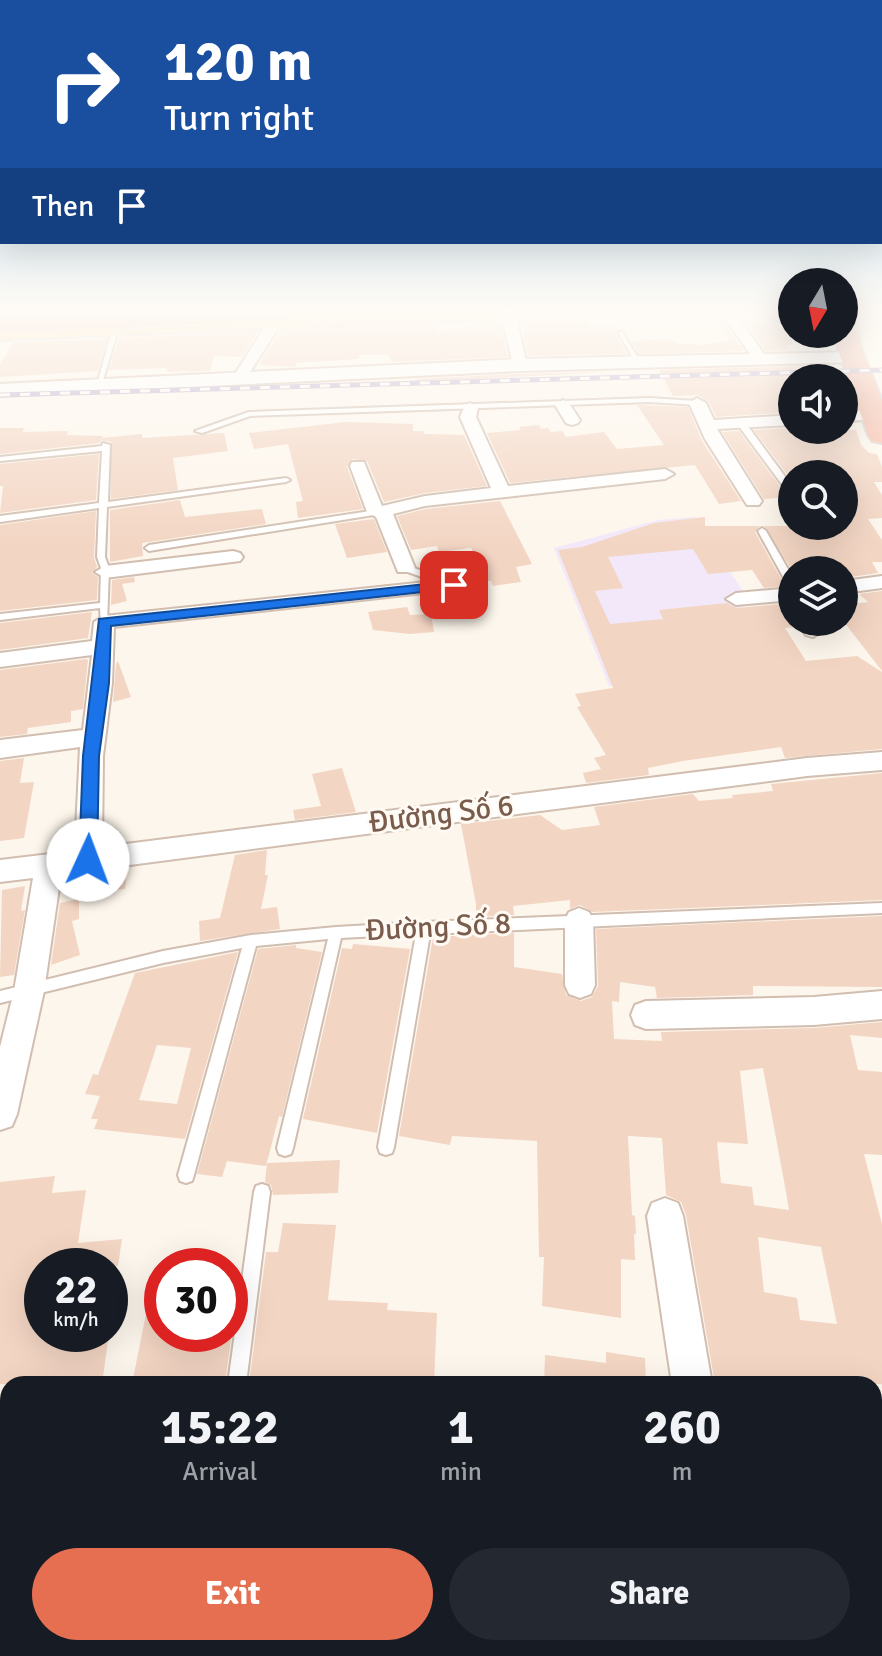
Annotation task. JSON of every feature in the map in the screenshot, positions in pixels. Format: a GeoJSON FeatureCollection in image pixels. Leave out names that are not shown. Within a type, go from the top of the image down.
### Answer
{"type":"FeatureCollection","features":[{"type":"Feature","properties":{"kind":"highway"},"geometry":{"type":"LineString","coordinates":[[863,390],[878,425]]}},
{"type":"Feature","properties":{"kind":"street"},"geometry":{"type":"LineString","coordinates":[[697,403],[710,425],[713,439],[753,501]]}},
{"type":"Feature","properties":{"kind":"street"},"geometry":{"type":"LineString","coordinates":[[563,405],[572,420]]}},
{"type":"Feature","properties":{"kind":"street"},"geometry":{"type":"LineString","coordinates":[[470,408],[468,417],[502,493]]}},
{"type":"Feature","properties":{"kind":"street"},"geometry":{"type":"LineString","coordinates":[[858,420],[878,425]]}},
{"type":"Feature","properties":{"kind":"street"},"geometry":{"type":"LineString","coordinates":[[710,425],[778,421]]}},
{"type":"Feature","properties":{"kind":"street"},"geometry":{"type":"LineString","coordinates":[[358,466],[405,568]]}},
{"type":"Feature","properties":{"kind":"street"},"geometry":{"type":"LineString","coordinates":[[380,512],[425,501],[665,474]]}},
{"type":"Feature","properties":{"kind":"street"},"geometry":{"type":"LineString","coordinates":[[105,572],[233,557]]}},
{"type":"Feature","properties":{"kind":"street"},"geometry":{"type":"LineString","coordinates":[[858,585],[882,582]]}},
{"type":"Feature","properties":{"kind":"street"},"geometry":{"type":"LineString","coordinates":[[0,660],[104,624],[454,585]]}},
{"type":"Feature","properties":{"kind":"street"},"geometry":{"type":"LineString","coordinates":[[736,599],[778,595]]}},
{"type":"Feature","properties":{"kind":"street"},"geometry":{"type":"LineString","coordinates":[[88,860],[93,737],[104,624]]}},
{"type":"Feature","properties":{"kind":"street"},"geometry":{"type":"LineString","coordinates":[[0,749],[93,737]]}},
{"type":"Feature","properties":{"kind":"street","name":"Đường Số 6"},"geometry":{"type":"LineString","coordinates":[[0,871],[807,767],[882,761]]}},
{"type":"Feature","properties":{"kind":"street"},"geometry":{"type":"LineString","coordinates":[[0,1114],[15,994],[49,864]]}},
{"type":"Feature","properties":{"kind":"street"},"geometry":{"type":"LineString","coordinates":[[579,920],[580,985]]}},
{"type":"Feature","properties":{"kind":"street"},"geometry":{"type":"LineString","coordinates":[[646,1015],[814,1011],[882,1005]]}},
{"type":"Feature","properties":{"kind":"street"},"geometry":{"type":"LineString","coordinates":[[665,1216],[691,1376]]}},
{"type":"Feature","properties":{"kind":"lane"},"geometry":{"type":"LineString","coordinates":[[199,431],[249,414],[649,400],[697,403]]}},
{"type":"Feature","properties":{"kind":"lane"},"geometry":{"type":"LineString","coordinates":[[741,423],[778,473]]}},
{"type":"Feature","properties":{"kind":"lane"},"geometry":{"type":"LineString","coordinates":[[0,459],[105,447],[101,557],[105,572],[104,624],[0,617]]}},
{"type":"Feature","properties":{"kind":"lane"},"geometry":{"type":"LineString","coordinates":[[0,519],[286,480]]}},
{"type":"Feature","properties":{"kind":"lane"},"geometry":{"type":"LineString","coordinates":[[149,548],[380,512]]}},
{"type":"Feature","properties":{"kind":"lane"},"geometry":{"type":"LineString","coordinates":[[762,531],[778,566]]}},
{"type":"Feature","properties":{"kind":"lane"},"geometry":{"type":"LineString","coordinates":[[233,557],[237,535]]}},
{"type":"Feature","properties":{"kind":"lane"},"geometry":{"type":"LineString","coordinates":[[405,568],[454,585]]}},
{"type":"Feature","properties":{"kind":"lane","name":"Đường Số 8"},"geometry":{"type":"LineString","coordinates":[[15,994],[163,957],[251,941],[424,928],[882,908]]}},
{"type":"Feature","properties":{"kind":"lane"},"geometry":{"type":"LineString","coordinates":[[386,1147],[424,928]]}},
{"type":"Feature","properties":{"kind":"lane"},"geometry":{"type":"LineString","coordinates":[[285,1148],[336,933]]}},
{"type":"Feature","properties":{"kind":"lane"},"geometry":{"type":"LineString","coordinates":[[186,1175],[251,941]]}},
{"type":"Feature","properties":{"kind":"lane"},"geometry":{"type":"LineString","coordinates":[[238,1376],[262,1192]]}},
{"type":"Feature","properties":{"kind":"shaded area"},"geometry":{"type":"Polygon","coordinates":[[[695,517],[746,596],[735,598],[779,673],[609,686],[554,548],[658,520],[695,517]]]}},
{"type":"Feature","properties":{"kind":"building"},"geometry":{"type":"Polygon","coordinates":[[[670,390],[778,390],[778,413],[716,417],[709,402],[698,395],[673,396],[670,390]]]}},
{"type":"Feature","properties":{"kind":"building"},"geometry":{"type":"Polygon","coordinates":[[[637,405],[688,407],[702,441],[741,501],[719,504],[695,465],[510,483],[487,433],[539,425],[541,429],[548,428],[551,432],[562,431],[566,437],[604,432],[617,449],[664,445],[637,405]]]}},
{"type":"Feature","properties":{"kind":"building"},"geometry":{"type":"Polygon","coordinates":[[[346,422],[413,424],[413,431],[423,431],[424,434],[464,435],[487,486],[425,493],[384,502],[367,461],[352,459],[347,467],[363,509],[298,518],[296,502],[303,501],[288,444],[254,449],[249,433],[346,422]]]}},
{"type":"Feature","properties":{"kind":"building"},"geometry":{"type":"Polygon","coordinates":[[[0,428],[24,428],[23,432],[68,431],[67,435],[102,438],[224,433],[228,451],[173,458],[178,490],[111,499],[111,442],[102,440],[100,443],[0,454],[0,428]]]}},
{"type":"Feature","properties":{"kind":"building"},"geometry":{"type":"Polygon","coordinates":[[[778,429],[778,444],[858,444],[858,436],[869,453],[877,454],[882,467],[882,482],[874,482],[882,495],[882,518],[868,519],[882,540],[882,562],[872,562],[878,573],[858,576],[858,556],[783,556],[764,526],[778,526],[778,540],[858,540],[858,460],[778,462],[754,430],[778,429]]]}},
{"type":"Feature","properties":{"kind":"building"},"geometry":{"type":"Polygon","coordinates":[[[739,431],[778,484],[778,498],[764,499],[722,432],[739,431]]]}},
{"type":"Feature","properties":{"kind":"building"},"geometry":{"type":"Polygon","coordinates":[[[99,454],[96,500],[0,513],[3,486],[0,486],[0,464],[99,454]]]}},
{"type":"Feature","properties":{"kind":"building"},"geometry":{"type":"Polygon","coordinates":[[[180,500],[185,517],[262,509],[266,524],[142,543],[143,556],[110,562],[110,510],[180,500]]]}},
{"type":"Feature","properties":{"kind":"building"},"geometry":{"type":"Polygon","coordinates":[[[500,501],[532,564],[516,567],[521,582],[493,586],[491,581],[487,581],[471,548],[439,552],[437,546],[411,550],[397,516],[426,509],[500,501]]]}},
{"type":"Feature","properties":{"kind":"building"},"geometry":{"type":"Polygon","coordinates":[[[96,511],[94,557],[97,567],[92,573],[98,577],[97,600],[0,611],[0,525],[96,511]]]}},
{"type":"Feature","properties":{"kind":"building"},"geometry":{"type":"Polygon","coordinates":[[[705,517],[705,526],[760,526],[755,532],[778,573],[778,587],[764,588],[752,570],[708,574],[693,549],[608,557],[623,588],[595,591],[610,624],[663,619],[659,610],[727,603],[736,608],[778,604],[778,636],[790,636],[806,661],[857,656],[882,672],[882,749],[785,758],[781,747],[683,761],[648,768],[649,775],[586,783],[583,773],[601,769],[594,758],[606,755],[577,707],[581,706],[575,694],[613,688],[558,550],[582,547],[654,523],[705,517]]]}},
{"type":"Feature","properties":{"kind":"building"},"geometry":{"type":"Polygon","coordinates":[[[374,519],[387,552],[347,558],[335,524],[374,519]]]}},
{"type":"Feature","properties":{"kind":"building"},"geometry":{"type":"Polygon","coordinates":[[[134,577],[135,582],[122,584],[127,601],[111,605],[112,580],[134,577]]]}},
{"type":"Feature","properties":{"kind":"building"},"geometry":{"type":"Polygon","coordinates":[[[882,591],[882,671],[855,636],[858,636],[858,603],[868,602],[859,594],[882,591]]]}},
{"type":"Feature","properties":{"kind":"building"},"geometry":{"type":"Polygon","coordinates":[[[407,607],[410,615],[431,614],[434,632],[410,634],[373,630],[368,612],[407,607]]]}},
{"type":"Feature","properties":{"kind":"building"},"geometry":{"type":"Polygon","coordinates":[[[92,612],[88,638],[0,650],[0,623],[92,612]]]}},
{"type":"Feature","properties":{"kind":"building"},"geometry":{"type":"Polygon","coordinates":[[[86,659],[83,709],[71,711],[71,722],[28,728],[27,734],[0,737],[0,670],[86,659]]]}},
{"type":"Feature","properties":{"kind":"building"},"geometry":{"type":"Polygon","coordinates":[[[118,661],[131,697],[113,702],[116,664],[118,661]]]}},
{"type":"Feature","properties":{"kind":"building"},"geometry":{"type":"Polygon","coordinates":[[[24,758],[20,783],[34,782],[24,838],[0,841],[0,761],[24,758]]]}},
{"type":"Feature","properties":{"kind":"building"},"geometry":{"type":"Polygon","coordinates":[[[342,768],[356,812],[295,820],[293,810],[321,806],[312,774],[342,768]]]}},
{"type":"Feature","properties":{"kind":"building"},"geometry":{"type":"Polygon","coordinates":[[[882,773],[882,900],[592,912],[580,905],[570,909],[570,900],[513,906],[514,915],[476,917],[461,824],[540,815],[562,830],[600,825],[594,807],[693,794],[699,801],[733,798],[732,795],[773,791],[771,784],[882,773]]]}},
{"type":"Feature","properties":{"kind":"building"},"geometry":{"type":"Polygon","coordinates":[[[267,850],[265,875],[268,875],[261,909],[277,907],[280,929],[200,941],[199,921],[220,918],[235,855],[267,850]]]}},
{"type":"Feature","properties":{"kind":"building"},"geometry":{"type":"Polygon","coordinates":[[[128,868],[125,889],[101,891],[104,874],[128,868]]]}},
{"type":"Feature","properties":{"kind":"building"},"geometry":{"type":"Polygon","coordinates":[[[25,886],[21,911],[25,910],[14,975],[0,977],[2,890],[25,886]]]}},
{"type":"Feature","properties":{"kind":"building"},"geometry":{"type":"Polygon","coordinates":[[[79,899],[79,919],[72,921],[80,955],[51,965],[60,903],[79,899]]]}},
{"type":"Feature","properties":{"kind":"building"},"geometry":{"type":"Polygon","coordinates":[[[882,916],[882,987],[753,986],[753,995],[657,998],[655,987],[620,982],[619,1002],[612,1001],[614,1039],[662,1041],[661,1032],[814,1028],[882,1022],[882,1038],[850,1035],[858,1070],[882,1072],[882,1155],[864,1154],[882,1224],[882,1376],[714,1376],[686,1215],[681,1202],[666,1195],[662,1138],[628,1136],[632,1215],[635,1216],[635,1260],[621,1259],[621,1318],[542,1306],[544,1257],[539,1257],[537,1141],[452,1136],[450,1145],[399,1136],[433,937],[514,933],[514,967],[562,974],[566,995],[581,1001],[592,997],[598,986],[596,929],[882,916]],[[763,1068],[740,1071],[748,1144],[717,1142],[721,1183],[752,1187],[754,1205],[789,1210],[763,1068]],[[758,1237],[764,1292],[797,1298],[800,1320],[837,1324],[821,1247],[758,1237]]]}},
{"type":"Feature","properties":{"kind":"building"},"geometry":{"type":"Polygon","coordinates":[[[353,944],[410,949],[377,1133],[303,1119],[342,948],[352,949],[353,944]]]}},
{"type":"Feature","properties":{"kind":"building"},"geometry":{"type":"Polygon","coordinates":[[[296,945],[296,948],[322,952],[282,1117],[279,1116],[266,1166],[227,1161],[222,1177],[197,1174],[258,949],[296,945]]]}},
{"type":"Feature","properties":{"kind":"building"},"geometry":{"type":"Polygon","coordinates":[[[238,952],[185,1139],[94,1129],[98,1119],[91,1119],[100,1096],[85,1094],[93,1074],[98,1075],[135,973],[238,952]],[[157,1045],[139,1100],[177,1104],[191,1048],[157,1045]]]}},
{"type":"Feature","properties":{"kind":"building"},"geometry":{"type":"Polygon","coordinates":[[[340,1160],[338,1193],[273,1195],[271,1185],[265,1182],[267,1163],[340,1160]]]}},
{"type":"Feature","properties":{"kind":"building"},"geometry":{"type":"Polygon","coordinates":[[[55,1176],[52,1193],[86,1190],[78,1243],[122,1239],[121,1248],[24,1248],[24,1352],[106,1352],[103,1376],[0,1376],[0,1182],[55,1176]]]}},
{"type":"Feature","properties":{"kind":"building"},"geometry":{"type":"Polygon","coordinates":[[[283,1223],[336,1225],[328,1300],[388,1303],[387,1310],[437,1313],[434,1376],[250,1376],[266,1252],[278,1252],[283,1223]]]}},
{"type":"Feature","properties":{"kind":"building"},"geometry":{"type":"Polygon","coordinates":[[[144,1324],[144,1352],[229,1352],[226,1376],[134,1376],[144,1324]]]}},
{"type":"Feature","properties":{"kind":"building"},"geometry":{"type":"Polygon","coordinates":[[[606,1352],[645,1358],[646,1376],[544,1376],[545,1355],[606,1363],[606,1352]]]}},
{"type":"Feature","properties":{"kind":"railway"},"geometry":{"type":"LineString","coordinates":[[0,395],[167,390]]}},
{"type":"Feature","properties":{"kind":"route"},"geometry":{"type":"LineString","coordinates":[[88,860],[91,756],[101,683],[104,622],[454,585]]}}]}
